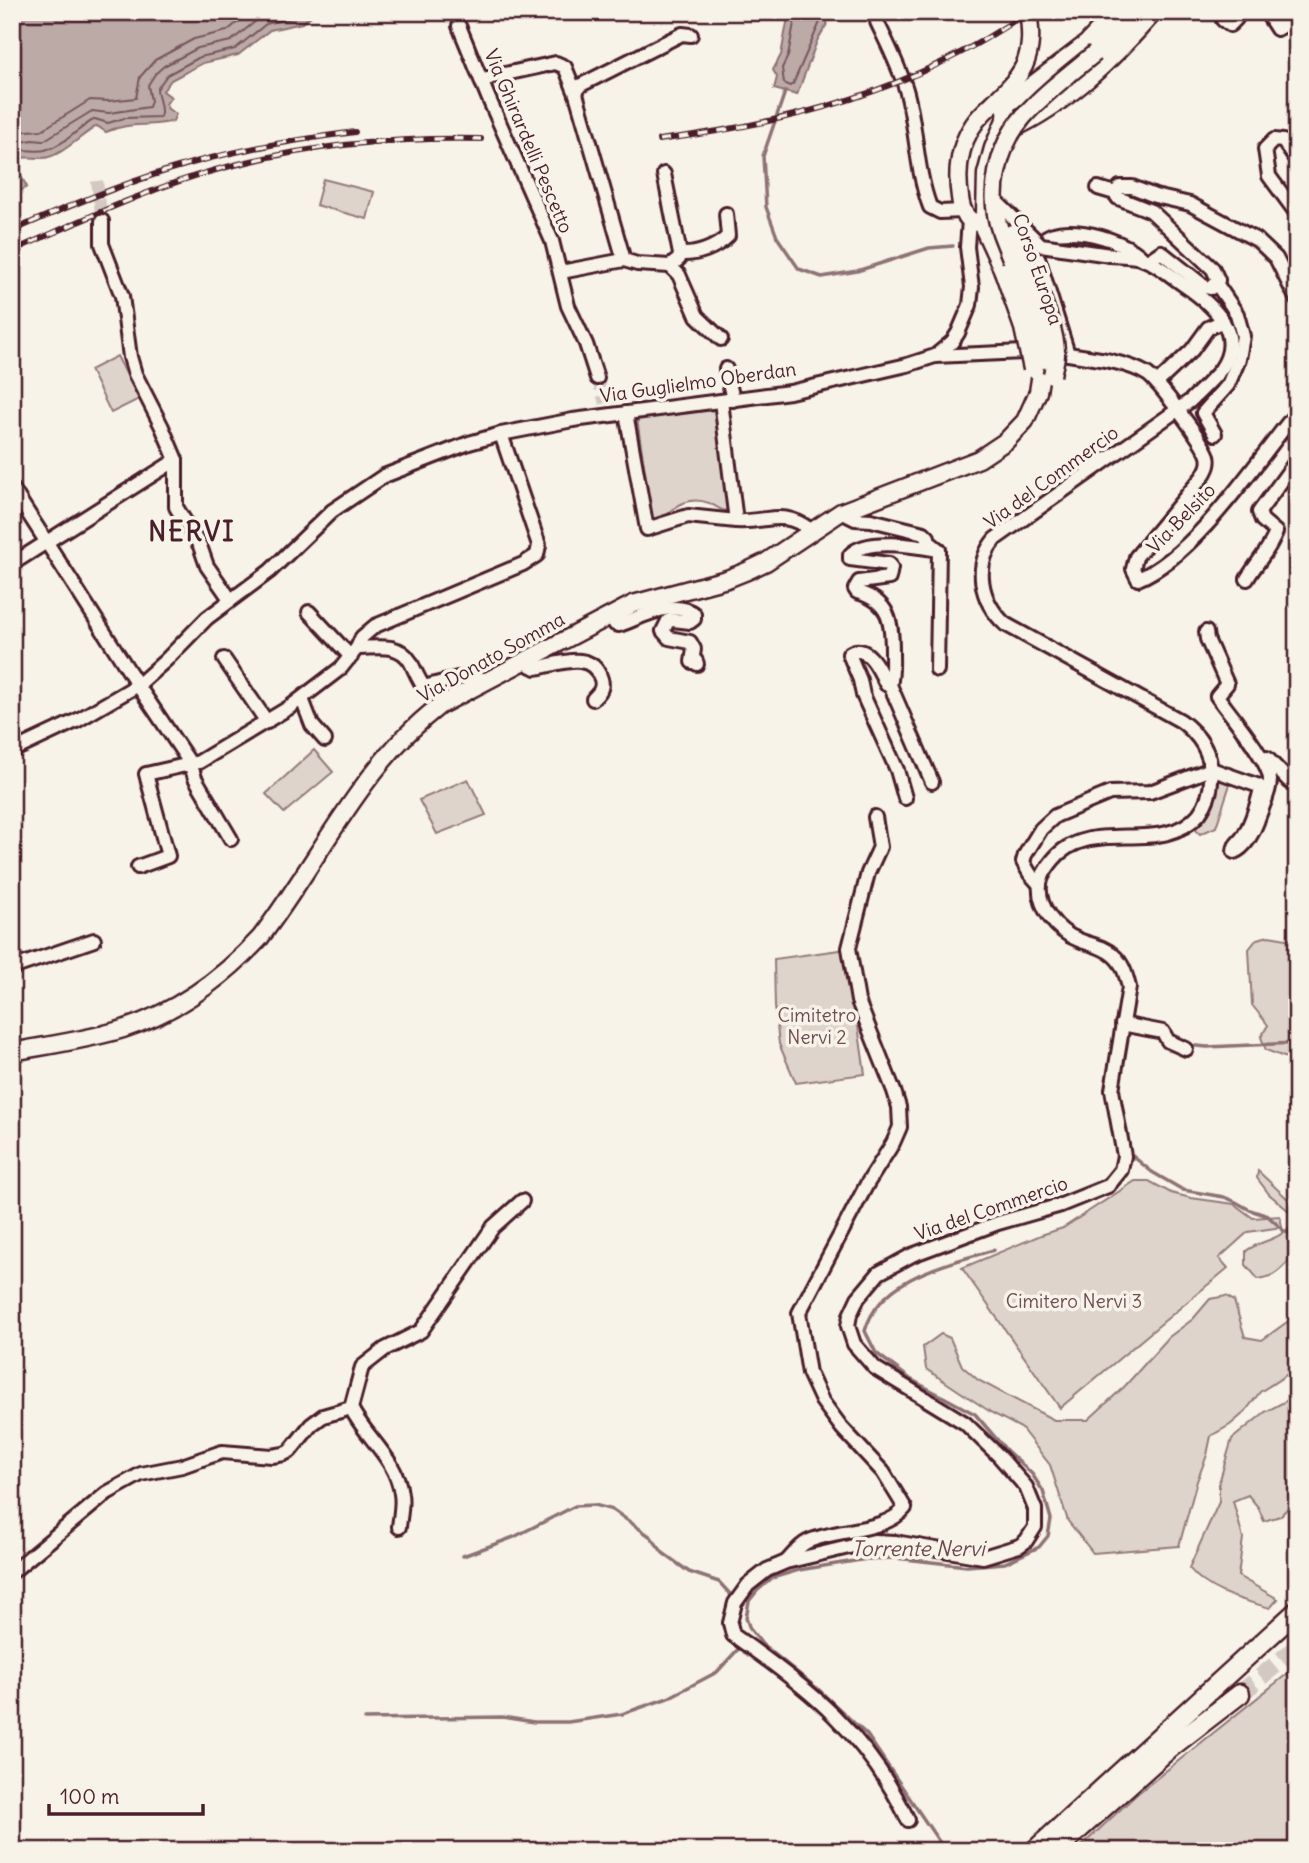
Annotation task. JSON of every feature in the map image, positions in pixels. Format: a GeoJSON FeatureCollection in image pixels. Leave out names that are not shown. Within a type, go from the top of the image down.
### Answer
{"type":"FeatureCollection","features":[{"type":"Feature","properties":{"kind":"highway"},"geometry":{"type":"LineString","coordinates":[[1055,1851],[1123,1780],[1297,1611]]}},
{"type":"Feature","properties":{"kind":"highway"},"geometry":{"type":"LineString","coordinates":[[1034,1851],[1123,1780],[1240,1694]]}},
{"type":"Feature","properties":{"kind":"main road"},"geometry":{"type":"LineString","coordinates":[[1002,103],[1023,67],[1030,48],[1028,12]]}},
{"type":"Feature","properties":{"kind":"main road"},"geometry":{"type":"LineString","coordinates":[[1037,365],[1003,271],[975,223],[958,174],[962,147],[975,122],[1044,79],[1087,43],[1116,12]]}},
{"type":"Feature","properties":{"kind":"main road","name":"Corso Europa"},"geometry":{"type":"LineString","coordinates":[[1095,53],[1128,12]]}},
{"type":"Feature","properties":{"kind":"main road","name":"Corso Europa"},"geometry":{"type":"LineString","coordinates":[[1031,410],[1042,373],[1037,365],[1036,325],[1000,230],[994,191],[997,172],[1008,140],[1022,118],[1140,12]]}},
{"type":"Feature","properties":{"kind":"main road"},"geometry":{"type":"LineString","coordinates":[[998,136],[1031,121],[1049,109],[1105,62],[1154,12]]}},
{"type":"Feature","properties":{"kind":"main road"},"geometry":{"type":"LineString","coordinates":[[975,223],[985,211],[989,161],[1007,115],[1002,103]]}},
{"type":"Feature","properties":{"kind":"main road"},"geometry":{"type":"LineString","coordinates":[[985,186],[993,200],[999,204]]}},
{"type":"Feature","properties":{"kind":"main road","name":"Via Donato Somma"},"geometry":{"type":"LineString","coordinates":[[12,1052],[123,1029],[160,1014],[205,987],[241,959],[260,938],[388,752],[439,706],[611,615],[641,601],[727,579],[747,571],[766,562],[841,512],[979,459],[1006,441],[1025,421],[1044,394],[1052,375],[1056,354],[1054,338],[1030,269],[999,204]]}},
{"type":"Feature","properties":{"kind":"street"},"geometry":{"type":"LineString","coordinates":[[1225,12],[1223,20],[1230,25],[1236,19],[1234,12]]}},
{"type":"Feature","properties":{"kind":"street"},"geometry":{"type":"LineString","coordinates":[[1266,12],[1277,29],[1297,18]]}},
{"type":"Feature","properties":{"kind":"street"},"geometry":{"type":"LineString","coordinates":[[877,22],[899,69],[907,96],[916,154],[929,207],[975,223],[970,262],[972,295],[968,314],[952,342],[935,356]]}},
{"type":"Feature","properties":{"kind":"street","name":"Via Ghirardelli Pescetto"},"geometry":{"type":"LineString","coordinates":[[459,26],[552,241],[568,306],[586,344],[597,378]]}},
{"type":"Feature","properties":{"kind":"street"},"geometry":{"type":"LineString","coordinates":[[576,94],[579,86],[682,34],[691,35]]}},
{"type":"Feature","properties":{"kind":"street"},"geometry":{"type":"LineString","coordinates":[[482,83],[491,77],[556,63],[565,67],[576,94],[624,260]]}},
{"type":"Feature","properties":{"kind":"street"},"geometry":{"type":"LineString","coordinates":[[1297,161],[1283,141],[1274,140],[1265,149],[1269,176],[1297,214]]}},
{"type":"Feature","properties":{"kind":"street"},"geometry":{"type":"LineString","coordinates":[[561,272],[624,260],[637,264],[670,266],[679,259],[664,174]]}},
{"type":"Feature","properties":{"kind":"street"},"geometry":{"type":"LineString","coordinates":[[1115,193],[1120,187],[1127,186],[1190,204],[1257,240],[1276,258],[1297,300]]}},
{"type":"Feature","properties":{"kind":"street"},"geometry":{"type":"LineString","coordinates":[[999,204],[1041,244],[1145,260],[1161,252],[1205,287],[1211,288],[1216,283],[1218,276],[1213,269],[1155,214],[1120,199],[1115,193],[1098,188]]}},
{"type":"Feature","properties":{"kind":"street"},"geometry":{"type":"LineString","coordinates":[[680,254],[719,246],[728,236],[726,214]]}},
{"type":"Feature","properties":{"kind":"street"},"geometry":{"type":"LineString","coordinates":[[102,221],[102,244],[122,296],[130,357],[135,374],[176,460],[176,507],[200,545],[207,566],[230,599]]}},
{"type":"Feature","properties":{"kind":"street"},"geometry":{"type":"LineString","coordinates":[[1157,383],[1192,350],[1208,328],[1223,321],[1206,300],[1145,260],[1135,250],[1079,233],[1054,233],[1042,240],[1037,250],[1038,260],[1069,354],[1146,374],[1157,383],[1177,411]]}},
{"type":"Feature","properties":{"kind":"street"},"geometry":{"type":"LineString","coordinates":[[670,266],[679,275],[697,316],[721,339]]}},
{"type":"Feature","properties":{"kind":"street"},"geometry":{"type":"LineString","coordinates":[[1215,434],[1203,413],[1228,386],[1239,359],[1243,336],[1237,314],[1216,283]]}},
{"type":"Feature","properties":{"kind":"street","name":"Via del Commercio"},"geometry":{"type":"LineString","coordinates":[[908,1820],[896,1794],[870,1755],[832,1711],[793,1677],[733,1635],[730,1630],[735,1603],[748,1585],[766,1570],[786,1562],[874,1541],[984,1557],[1019,1546],[1035,1527],[1035,1509],[1026,1487],[999,1456],[965,1423],[876,1368],[854,1344],[848,1326],[858,1298],[879,1273],[912,1255],[998,1223],[1061,1205],[1108,1186],[1121,1170],[1124,1156],[1112,1090],[1127,1025],[1129,987],[1126,972],[1120,962],[1102,947],[1077,940],[1061,929],[1044,907],[1040,885],[1023,862],[1041,829],[1055,816],[1110,793],[1150,792],[1211,769],[1209,757],[1190,728],[1181,721],[1004,624],[990,606],[982,580],[982,562],[995,539],[1177,411],[1206,386],[1221,369],[1229,345],[1223,321]]}},
{"type":"Feature","properties":{"kind":"street"},"geometry":{"type":"LineString","coordinates":[[935,356],[1024,352]]}},
{"type":"Feature","properties":{"kind":"street","name":"Via Guglielmo Oberdan"},"geometry":{"type":"LineString","coordinates":[[12,751],[69,725],[139,687],[207,618],[270,571],[332,511],[384,476],[457,447],[573,420],[607,409],[626,413],[827,385],[935,356]]}},
{"type":"Feature","properties":{"kind":"street"},"geometry":{"type":"LineString","coordinates":[[726,369],[736,521]]}},
{"type":"Feature","properties":{"kind":"street","name":"Via Belsito"},"geometry":{"type":"LineString","coordinates":[[1177,411],[1198,438],[1208,457],[1208,466],[1136,557],[1133,569],[1138,579],[1166,565],[1176,555],[1228,499],[1294,416],[1297,418]]}},
{"type":"Feature","properties":{"kind":"street"},"geometry":{"type":"LineString","coordinates":[[626,413],[647,529],[688,516],[753,522],[791,517],[811,530]]}},
{"type":"Feature","properties":{"kind":"street"},"geometry":{"type":"LineString","coordinates":[[138,867],[168,856],[146,774],[209,758],[267,722],[341,668],[354,653],[362,637],[375,626],[523,564],[537,555],[539,545],[501,435]]}},
{"type":"Feature","properties":{"kind":"street"},"geometry":{"type":"LineString","coordinates":[[12,564],[176,460]]}},
{"type":"Feature","properties":{"kind":"street"},"geometry":{"type":"LineString","coordinates":[[1247,579],[1265,550],[1272,544],[1276,532],[1262,520],[1259,512],[1297,460]]}},
{"type":"Feature","properties":{"kind":"street"},"geometry":{"type":"LineString","coordinates":[[12,488],[182,750],[195,778],[231,839]]}},
{"type":"Feature","properties":{"kind":"street"},"geometry":{"type":"LineString","coordinates":[[841,512],[855,519],[871,520],[924,533],[929,542],[939,550]]}},
{"type":"Feature","properties":{"kind":"street"},"geometry":{"type":"LineString","coordinates":[[932,782],[890,685],[892,630],[887,613],[878,602],[855,589],[859,582],[889,578],[891,568],[875,561],[850,559],[850,555],[868,545],[939,550]]}},
{"type":"Feature","properties":{"kind":"street"},"geometry":{"type":"LineString","coordinates":[[937,670],[939,550]]}},
{"type":"Feature","properties":{"kind":"street"},"geometry":{"type":"LineString","coordinates":[[611,615],[615,624],[620,625],[671,608],[689,610],[694,614],[694,619],[690,622],[668,621],[663,631],[669,638],[690,642],[694,649],[692,662],[697,664]]}},
{"type":"Feature","properties":{"kind":"street"},"geometry":{"type":"LineString","coordinates":[[309,612],[354,653],[393,648],[400,650],[410,661],[424,687],[458,678],[488,679]]}},
{"type":"Feature","properties":{"kind":"street"},"geometry":{"type":"LineString","coordinates":[[1040,885],[1048,867],[1070,844],[1121,836],[1164,834],[1186,826],[1203,809],[1209,797],[1212,786],[1211,769],[1256,784],[1261,789],[1247,830],[1233,849],[1234,852],[1237,852],[1253,831],[1270,782],[1267,768],[1217,696],[1227,684],[1206,632]]}},
{"type":"Feature","properties":{"kind":"street"},"geometry":{"type":"LineString","coordinates":[[890,685],[886,684],[877,663],[860,650],[853,650],[849,654],[863,695],[897,770],[905,798]]}},
{"type":"Feature","properties":{"kind":"street"},"geometry":{"type":"LineString","coordinates":[[223,659],[267,722]]}},
{"type":"Feature","properties":{"kind":"street"},"geometry":{"type":"LineString","coordinates":[[526,659],[536,668],[580,660],[591,663],[603,685],[593,699]]}},
{"type":"Feature","properties":{"kind":"street"},"geometry":{"type":"LineString","coordinates":[[302,699],[312,725],[325,740]]}},
{"type":"Feature","properties":{"kind":"street"},"geometry":{"type":"LineString","coordinates":[[1258,752],[1290,782]]}},
{"type":"Feature","properties":{"kind":"street"},"geometry":{"type":"LineString","coordinates":[[786,1562],[803,1544],[823,1535],[878,1524],[898,1517],[905,1508],[883,1472],[842,1428],[822,1401],[810,1373],[799,1313],[866,1184],[893,1143],[900,1127],[899,1107],[894,1091],[858,1001],[849,948],[852,926],[868,873],[880,847],[876,817]]}},
{"type":"Feature","properties":{"kind":"street"},"geometry":{"type":"LineString","coordinates":[[12,968],[94,940]]}},
{"type":"Feature","properties":{"kind":"street"},"geometry":{"type":"LineString","coordinates":[[1127,1025],[1163,1032],[1168,1041],[1186,1049]]}},
{"type":"Feature","properties":{"kind":"street"},"geometry":{"type":"LineString","coordinates":[[351,1410],[362,1367],[385,1349],[421,1331],[493,1227],[522,1201]]}},
{"type":"Feature","properties":{"kind":"street"},"geometry":{"type":"LineString","coordinates":[[12,1572],[107,1493],[141,1474],[182,1466],[222,1452],[272,1456],[284,1454],[323,1416],[351,1410]]}},
{"type":"Feature","properties":{"kind":"street"},"geometry":{"type":"LineString","coordinates":[[351,1410],[376,1442],[394,1473],[401,1494],[399,1527]]}},
{"type":"Feature","properties":{"kind":"green space"},"geometry":{"type":"Polygon","coordinates":[[[323,179],[374,192],[367,219],[316,205],[323,179]]]}},
{"type":"Feature","properties":{"kind":"green space"},"geometry":{"type":"Polygon","coordinates":[[[117,356],[139,399],[111,413],[90,370],[117,356]]]}},
{"type":"Feature","properties":{"kind":"green space"},"geometry":{"type":"Polygon","coordinates":[[[716,408],[730,510],[722,510],[709,503],[694,500],[681,504],[660,523],[653,524],[637,419],[716,408]]]}},
{"type":"Feature","properties":{"kind":"green space"},"geometry":{"type":"Polygon","coordinates":[[[314,750],[333,772],[284,813],[266,794],[314,750]]]}},
{"type":"Feature","properties":{"kind":"green space"},"geometry":{"type":"Polygon","coordinates":[[[1221,776],[1232,778],[1216,827],[1200,834],[1194,828],[1208,815],[1221,776]]]}},
{"type":"Feature","properties":{"kind":"green space"},"geometry":{"type":"Polygon","coordinates":[[[468,779],[486,815],[437,834],[419,800],[468,779]]]}},
{"type":"Feature","properties":{"kind":"green space"},"geometry":{"type":"Polygon","coordinates":[[[1269,936],[1297,939],[1297,1062],[1266,1050],[1261,1037],[1268,1025],[1252,1005],[1249,949],[1257,939],[1269,936]]]}},
{"type":"Feature","properties":{"kind":"green space","name":"Cimitetro Nervi 2"},"geometry":{"type":"Polygon","coordinates":[[[847,949],[865,1074],[796,1083],[779,1044],[774,959],[847,949]]]}},
{"type":"Feature","properties":{"kind":"green space"},"geometry":{"type":"Polygon","coordinates":[[[1258,1171],[1290,1201],[1297,1202],[1297,1255],[1276,1273],[1258,1279],[1246,1265],[1246,1251],[1280,1235],[1292,1225],[1290,1212],[1269,1194],[1257,1178],[1258,1171]]]}},
{"type":"Feature","properties":{"kind":"green space","name":"Cimitero Nervi 3"},"geometry":{"type":"Polygon","coordinates":[[[1135,1181],[1149,1181],[1171,1193],[1191,1198],[1234,1204],[1253,1218],[1280,1216],[1282,1227],[1248,1232],[1219,1258],[1228,1268],[1060,1408],[962,1268],[1063,1228],[1135,1181]]]}},
{"type":"Feature","properties":{"kind":"green space"},"geometry":{"type":"Polygon","coordinates":[[[1226,1296],[1234,1301],[1245,1337],[1262,1340],[1297,1315],[1297,1368],[1260,1392],[1244,1413],[1211,1436],[1179,1546],[1093,1553],[1068,1521],[1050,1465],[1021,1428],[992,1413],[926,1369],[923,1347],[941,1334],[950,1338],[962,1366],[978,1380],[1054,1420],[1088,1420],[1125,1386],[1169,1337],[1193,1319],[1210,1299],[1226,1296]]]}},
{"type":"Feature","properties":{"kind":"green space"},"geometry":{"type":"Polygon","coordinates":[[[1297,1395],[1297,1499],[1280,1516],[1264,1521],[1258,1507],[1248,1495],[1233,1501],[1243,1538],[1238,1576],[1278,1599],[1270,1608],[1216,1589],[1189,1568],[1219,1502],[1219,1483],[1232,1439],[1265,1412],[1297,1395]]]}},
{"type":"Feature","properties":{"kind":"green space"},"geometry":{"type":"Polygon","coordinates":[[[1297,1666],[1297,1851],[1076,1851],[1137,1794],[1297,1666]]]}},
{"type":"Feature","properties":{"kind":"water"},"geometry":{"type":"Polygon","coordinates":[[[12,12],[316,12],[302,23],[270,30],[238,55],[203,63],[171,80],[163,91],[171,97],[166,104],[168,109],[176,114],[173,121],[123,127],[106,132],[97,126],[49,157],[19,158],[16,167],[27,187],[12,196],[12,12]]]}},
{"type":"Feature","properties":{"kind":"water"},"geometry":{"type":"Polygon","coordinates":[[[789,12],[828,12],[827,24],[817,41],[797,95],[774,89],[777,77],[773,70],[781,55],[789,12]]]}},
{"type":"Feature","properties":{"kind":"waterway","name":"Torrente Nervi"},"geometry":{"type":"LineString","coordinates":[[785,92],[763,156],[766,207],[777,237],[799,269],[822,277],[857,271],[929,248],[953,246]]}},
{"type":"Feature","properties":{"kind":"waterway"},"geometry":{"type":"LineString","coordinates":[[1187,1045],[1207,1047],[1297,1043]]}},
{"type":"Feature","properties":{"kind":"waterway"},"geometry":{"type":"LineString","coordinates":[[1129,1153],[1152,1172],[1183,1190],[1234,1201],[1268,1216],[1284,1231],[1297,1237]]}},
{"type":"Feature","properties":{"kind":"waterway","name":"Torrente Nervi"},"geometry":{"type":"LineString","coordinates":[[943,1851],[867,1735],[818,1689],[762,1644],[750,1629],[746,1618],[749,1601],[757,1591],[772,1578],[799,1570],[867,1559],[896,1558],[967,1566],[1005,1563],[1039,1547],[1048,1536],[1051,1519],[1043,1491],[1032,1474],[1006,1450],[975,1414],[910,1379],[876,1353],[865,1331],[873,1313],[900,1285],[936,1268],[994,1250]]}},
{"type":"Feature","properties":{"kind":"waterway"},"geometry":{"type":"LineString","coordinates":[[463,1556],[514,1537],[575,1506],[594,1505],[613,1510],[651,1537],[663,1553],[689,1572],[719,1582],[731,1595],[749,1601]]}},
{"type":"Feature","properties":{"kind":"waterway"},"geometry":{"type":"LineString","coordinates":[[365,1719],[502,1717],[534,1722],[568,1722],[622,1714],[668,1698],[717,1672],[741,1646]]}},
{"type":"Feature","properties":{"kind":"tunnel"},"geometry":{"type":"LineString","coordinates":[[97,181],[102,221]]}},
{"type":"Feature","properties":{"kind":"tunnel"},"geometry":{"type":"LineString","coordinates":[[597,378],[605,403]]}},
{"type":"Feature","properties":{"kind":"tunnel"},"geometry":{"type":"LineString","coordinates":[[1240,1694],[1297,1647]]}},
{"type":"Feature","properties":{"kind":"railway"},"geometry":{"type":"LineString","coordinates":[[659,140],[757,124],[851,99],[941,63],[1027,12]]}},
{"type":"Feature","properties":{"kind":"railway"},"geometry":{"type":"LineString","coordinates":[[12,231],[101,194],[192,163],[273,144],[355,132]]}},
{"type":"Feature","properties":{"kind":"railway"},"geometry":{"type":"LineString","coordinates":[[12,251],[148,192],[230,166],[301,151],[373,142],[481,139]]}},
{"type":"Feature","properties":{"kind":"district","name":"NERVI"},"geometry":{"type":"Point","coordinates":[192,531]}}]}
